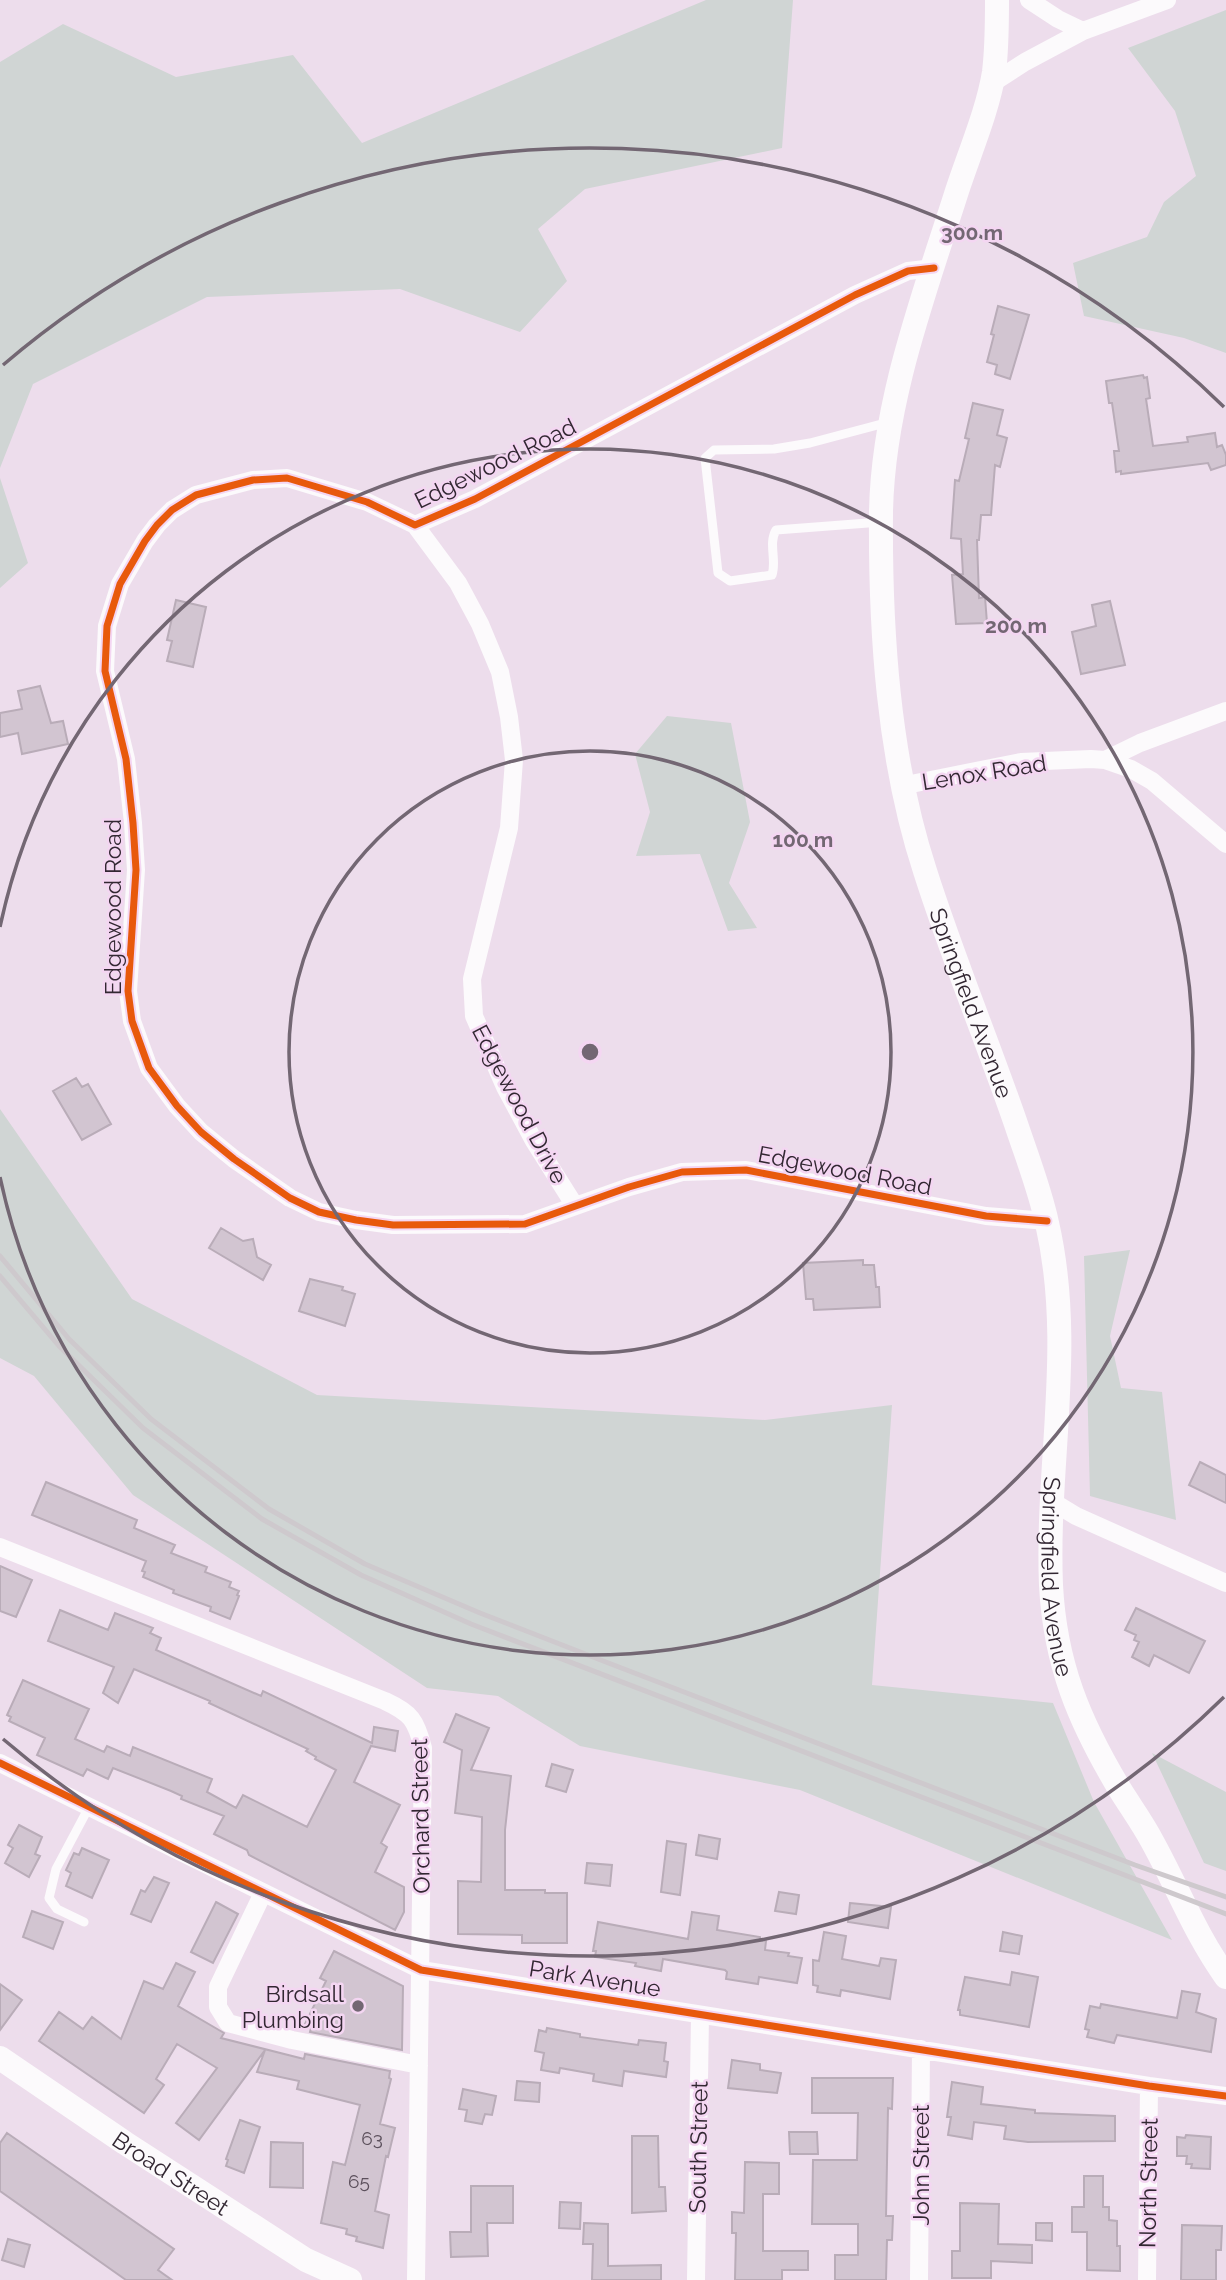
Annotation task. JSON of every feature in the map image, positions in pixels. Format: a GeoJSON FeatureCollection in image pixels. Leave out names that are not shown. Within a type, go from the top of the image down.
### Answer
{"type":"FeatureCollection","features":[{"type":"Feature","properties":{"kind":"main road","name":"Springfield Avenue"},"geometry":{"type":"LineString","coordinates":[[997,0],[998,35],[991,84],[916,320],[890,421],[882,522],[888,679],[901,786],[924,870],[1002,1086],[1047,1222],[1059,1316],[1061,1379],[1051,1579],[1053,1618],[1065,1679],[1092,1742],[1153,1841],[1205,1948],[1226,1977]]}},
{"type":"Feature","properties":{"kind":"main road","name":"Broad Street"},"geometry":{"type":"LineString","coordinates":[[0,2058],[306,2260],[350,2280]]}},
{"type":"Feature","properties":{"kind":"street"},"geometry":{"type":"LineString","coordinates":[[1029,0],[1083,31]]}},
{"type":"Feature","properties":{"kind":"street"},"geometry":{"type":"LineString","coordinates":[[991,84],[1024,62],[1083,31],[1167,0]]}},
{"type":"Feature","properties":{"kind":"street","name":"Edgewood Road"},"geometry":{"type":"LineString","coordinates":[[934,268],[908,271],[855,295],[475,499],[415,525],[367,502],[287,478],[253,480],[196,495],[172,510],[157,525],[120,584],[107,626],[104,652],[105,671],[126,759],[133,823],[136,870],[128,991],[132,1021],[149,1069],[170,1098],[201,1132],[234,1159],[281,1192],[318,1212],[393,1224],[525,1224],[629,1187],[682,1172],[746,1170],[986,1216],[1047,1222]]}},
{"type":"Feature","properties":{"kind":"street","name":"Edgewood Drive"},"geometry":{"type":"LineString","coordinates":[[415,525],[458,583],[480,624],[500,672],[509,717],[514,760],[509,828],[472,979],[474,1016],[485,1045],[522,1120],[575,1206]]}},
{"type":"Feature","properties":{"kind":"street","name":"Lenox Road"},"geometry":{"type":"LineString","coordinates":[[901,786],[1021,761],[1105,760],[1140,743],[1226,711]]}},
{"type":"Feature","properties":{"kind":"street"},"geometry":{"type":"LineString","coordinates":[[1105,760],[1131,769],[1152,781],[1226,844]]}},
{"type":"Feature","properties":{"kind":"street"},"geometry":{"type":"LineString","coordinates":[[1053,1502],[1076,1516],[1226,1583]]}},
{"type":"Feature","properties":{"kind":"street","name":"Orchard Street"},"geometry":{"type":"LineString","coordinates":[[0,1547],[405,1710],[418,1726],[423,1748],[416,2280]]}},
{"type":"Feature","properties":{"kind":"street","name":"Park Avenue"},"geometry":{"type":"LineString","coordinates":[[0,1763],[421,1970],[1226,2096]]}},
{"type":"Feature","properties":{"kind":"street"},"geometry":{"type":"LineString","coordinates":[[263,1893],[218,1987],[218,2007],[228,2023],[292,2040],[419,2065]]}},
{"type":"Feature","properties":{"kind":"street","name":"South Street"},"geometry":{"type":"LineString","coordinates":[[696,2280],[700,2015]]}},
{"type":"Feature","properties":{"kind":"street","name":"John Street"},"geometry":{"type":"LineString","coordinates":[[919,2280],[921,2049]]}},
{"type":"Feature","properties":{"kind":"street","name":"North Street"},"geometry":{"type":"LineString","coordinates":[[1147,2280],[1149,2086]]}},
{"type":"Feature","properties":{"kind":"lane"},"geometry":{"type":"LineString","coordinates":[[882,522],[776,530],[771,538],[775,565],[772,575],[730,581],[718,573],[705,458],[714,450],[774,449],[810,443],[890,421]]}},
{"type":"Feature","properties":{"kind":"lane"},"geometry":{"type":"LineString","coordinates":[[84,1922],[57,1909],[49,1898],[56,1869],[89,1807]]}},
{"type":"Feature","properties":{"kind":"shaded area"},"geometry":{"type":"Polygon","coordinates":[[[706,0],[793,0],[782,148],[585,189],[538,229],[567,281],[520,332],[400,289],[207,297],[33,384],[0,468],[0,62],[63,24],[176,77],[293,55],[362,143],[706,0]]]}},
{"type":"Feature","properties":{"kind":"shaded area"},"geometry":{"type":"Polygon","coordinates":[[[1226,10],[1226,353],[1184,338],[1084,316],[1073,263],[1147,237],[1164,202],[1196,176],[1175,111],[1128,48],[1226,10]]]}},
{"type":"Feature","properties":{"kind":"shaded area"},"geometry":{"type":"Polygon","coordinates":[[[0,478],[28,563],[0,588],[0,478]]]}},
{"type":"Feature","properties":{"kind":"shaded area"},"geometry":{"type":"Polygon","coordinates":[[[667,716],[731,723],[750,822],[729,883],[757,928],[728,931],[700,854],[636,856],[650,812],[635,754],[667,716]]]}},
{"type":"Feature","properties":{"kind":"shaded area"},"geometry":{"type":"Polygon","coordinates":[[[0,1109],[132,1299],[317,1395],[765,1420],[892,1405],[872,1685],[1053,1703],[1094,1802],[1172,1940],[800,1790],[580,1746],[498,1696],[427,1688],[133,1495],[34,1376],[0,1358],[0,1109]]]}},
{"type":"Feature","properties":{"kind":"shaded area"},"geometry":{"type":"Polygon","coordinates":[[[1130,1250],[1110,1336],[1121,1388],[1162,1392],[1176,1520],[1090,1496],[1084,1256],[1130,1250]]]}},
{"type":"Feature","properties":{"kind":"shaded area"},"geometry":{"type":"Polygon","coordinates":[[[1152,1753],[1226,1792],[1226,1871],[1204,1863],[1152,1753]]]}},
{"type":"Feature","properties":{"kind":"building"},"geometry":{"type":"Polygon","coordinates":[[[998,306],[1029,315],[1010,379],[995,374],[997,365],[987,362],[998,306]]]}},
{"type":"Feature","properties":{"kind":"building"},"geometry":{"type":"Polygon","coordinates":[[[1143,375],[1144,378],[1147,377],[1150,398],[1146,399],[1153,446],[1188,442],[1187,437],[1215,433],[1217,447],[1222,445],[1226,455],[1226,465],[1211,470],[1208,463],[1121,474],[1121,471],[1116,472],[1114,451],[1119,451],[1106,381],[1143,375]]]}},
{"type":"Feature","properties":{"kind":"building"},"geometry":{"type":"Polygon","coordinates":[[[973,403],[1003,410],[997,435],[1007,438],[1000,467],[995,465],[991,515],[981,515],[977,540],[979,598],[985,597],[987,623],[956,624],[952,575],[963,574],[961,539],[951,538],[955,480],[959,481],[969,439],[965,438],[973,403]]]}},
{"type":"Feature","properties":{"kind":"building"},"geometry":{"type":"Polygon","coordinates":[[[176,600],[206,607],[193,667],[167,661],[172,641],[167,640],[176,600]]]}},
{"type":"Feature","properties":{"kind":"building"},"geometry":{"type":"Polygon","coordinates":[[[1110,601],[1125,665],[1081,674],[1072,632],[1096,626],[1092,605],[1110,601]]]}},
{"type":"Feature","properties":{"kind":"building"},"geometry":{"type":"Polygon","coordinates":[[[40,686],[51,723],[63,721],[68,744],[22,754],[18,733],[0,737],[0,713],[22,709],[18,691],[40,686]]]}},
{"type":"Feature","properties":{"kind":"building"},"geometry":{"type":"Polygon","coordinates":[[[76,1078],[82,1087],[88,1084],[111,1124],[82,1140],[53,1091],[76,1078]]]}},
{"type":"Feature","properties":{"kind":"building"},"geometry":{"type":"Polygon","coordinates":[[[221,1228],[243,1241],[253,1239],[257,1257],[271,1265],[263,1280],[209,1248],[221,1228]]]}},
{"type":"Feature","properties":{"kind":"building"},"geometry":{"type":"Polygon","coordinates":[[[863,1260],[863,1265],[874,1265],[880,1307],[814,1310],[813,1299],[806,1299],[803,1263],[863,1260]]]}},
{"type":"Feature","properties":{"kind":"building"},"geometry":{"type":"Polygon","coordinates":[[[310,1279],[343,1287],[342,1290],[355,1294],[345,1326],[299,1311],[310,1279]]]}},
{"type":"Feature","properties":{"kind":"building"},"geometry":{"type":"Polygon","coordinates":[[[1200,1462],[1226,1475],[1226,1503],[1189,1485],[1200,1462]]]}},
{"type":"Feature","properties":{"kind":"building"},"geometry":{"type":"Polygon","coordinates":[[[46,1482],[137,1520],[134,1528],[175,1545],[171,1553],[207,1567],[205,1572],[231,1582],[229,1587],[239,1591],[239,1596],[230,1619],[210,1611],[211,1607],[173,1593],[174,1590],[143,1577],[146,1561],[32,1515],[46,1482]]]}},
{"type":"Feature","properties":{"kind":"building"},"geometry":{"type":"Polygon","coordinates":[[[0,1566],[32,1580],[16,1617],[0,1611],[0,1566]]]}},
{"type":"Feature","properties":{"kind":"building"},"geometry":{"type":"Polygon","coordinates":[[[1136,1608],[1205,1641],[1189,1673],[1154,1655],[1149,1666],[1132,1657],[1139,1642],[1134,1640],[1136,1635],[1125,1630],[1136,1608]]]}},
{"type":"Feature","properties":{"kind":"building"},"geometry":{"type":"Polygon","coordinates":[[[60,1610],[108,1630],[115,1613],[153,1628],[150,1633],[161,1638],[156,1650],[261,1696],[263,1691],[372,1743],[374,1727],[398,1731],[395,1751],[371,1746],[354,1782],[400,1805],[381,1843],[387,1847],[375,1872],[404,1887],[404,1912],[395,1930],[249,1855],[247,1850],[214,1834],[224,1816],[113,1768],[108,1779],[87,1769],[83,1776],[37,1755],[45,1738],[9,1721],[11,1717],[7,1715],[23,1680],[89,1709],[75,1739],[104,1752],[107,1746],[130,1756],[133,1747],[212,1779],[207,1792],[236,1808],[243,1795],[307,1827],[336,1770],[315,1759],[316,1757],[306,1751],[308,1749],[209,1703],[210,1701],[134,1669],[118,1703],[103,1693],[114,1667],[48,1641],[60,1610]]]}},
{"type":"Feature","properties":{"kind":"building"},"geometry":{"type":"Polygon","coordinates":[[[456,1714],[489,1728],[471,1770],[511,1776],[505,1830],[505,1890],[567,1893],[567,1943],[522,1943],[522,1935],[458,1934],[458,1881],[481,1882],[482,1817],[455,1813],[462,1750],[444,1742],[456,1714]]]}},
{"type":"Feature","properties":{"kind":"building"},"geometry":{"type":"Polygon","coordinates":[[[552,1764],[573,1770],[566,1792],[546,1786],[552,1764]]]}},
{"type":"Feature","properties":{"kind":"building"},"geometry":{"type":"Polygon","coordinates":[[[19,1825],[42,1837],[35,1854],[40,1856],[29,1877],[5,1863],[13,1848],[8,1845],[19,1825]]]}},
{"type":"Feature","properties":{"kind":"building"},"geometry":{"type":"Polygon","coordinates":[[[699,1835],[720,1839],[717,1859],[696,1855],[699,1835]]]}},
{"type":"Feature","properties":{"kind":"building"},"geometry":{"type":"Polygon","coordinates":[[[667,1841],[686,1844],[680,1895],[661,1892],[667,1841]]]}},
{"type":"Feature","properties":{"kind":"building"},"geometry":{"type":"Polygon","coordinates":[[[82,1848],[109,1860],[92,1898],[66,1886],[71,1873],[66,1870],[74,1853],[79,1855],[82,1848]]]}},
{"type":"Feature","properties":{"kind":"building"},"geometry":{"type":"Polygon","coordinates":[[[587,1863],[612,1865],[610,1886],[585,1883],[587,1863]]]}},
{"type":"Feature","properties":{"kind":"building"},"geometry":{"type":"Polygon","coordinates":[[[154,1877],[169,1883],[151,1922],[131,1914],[141,1890],[145,1892],[154,1877]]]}},
{"type":"Feature","properties":{"kind":"building"},"geometry":{"type":"Polygon","coordinates":[[[779,1892],[799,1895],[796,1914],[775,1911],[779,1892]]]}},
{"type":"Feature","properties":{"kind":"building"},"geometry":{"type":"Polygon","coordinates":[[[216,1902],[238,1914],[213,1963],[191,1952],[216,1902]]]}},
{"type":"Feature","properties":{"kind":"building"},"geometry":{"type":"Polygon","coordinates":[[[850,1903],[891,1907],[888,1928],[848,1922],[850,1903]]]}},
{"type":"Feature","properties":{"kind":"building"},"geometry":{"type":"Polygon","coordinates":[[[32,1911],[63,1922],[53,1949],[23,1937],[32,1911]]]}},
{"type":"Feature","properties":{"kind":"building"},"geometry":{"type":"Polygon","coordinates":[[[692,1912],[719,1916],[717,1930],[760,1937],[760,1940],[766,1941],[765,1950],[789,1953],[788,1956],[802,1958],[797,1983],[759,1977],[758,1984],[726,1979],[725,1970],[663,1959],[661,1971],[635,1966],[636,1963],[595,1957],[596,1951],[593,1951],[598,1922],[688,1939],[692,1912]]]}},
{"type":"Feature","properties":{"kind":"building"},"geometry":{"type":"Polygon","coordinates":[[[824,1932],[846,1936],[842,1959],[879,1966],[881,1958],[896,1960],[890,1999],[841,1990],[840,1996],[817,1992],[818,1986],[813,1985],[813,1960],[819,1961],[824,1932]]]}},
{"type":"Feature","properties":{"kind":"building"},"geometry":{"type":"Polygon","coordinates":[[[1003,1932],[1022,1936],[1019,1954],[1000,1951],[1003,1932]]]}},
{"type":"Feature","properties":{"kind":"building","name":"Birdsall Plumbing"},"geometry":{"type":"Polygon","coordinates":[[[334,1951],[403,1986],[402,2050],[310,2032],[311,2028],[304,2026],[326,1981],[320,1978],[334,1951]]]}},
{"type":"Feature","properties":{"kind":"building"},"geometry":{"type":"Polygon","coordinates":[[[176,1963],[195,1972],[178,2006],[224,2033],[221,2038],[304,2059],[305,2054],[390,2071],[391,2079],[380,2124],[395,2128],[388,2157],[386,2156],[375,2211],[389,2215],[383,2248],[356,2241],[357,2237],[346,2234],[347,2229],[321,2223],[333,2162],[345,2165],[360,2105],[297,2089],[299,2081],[257,2072],[265,2050],[199,2140],[176,2123],[217,2068],[177,2044],[156,2079],[164,2085],[144,2113],[39,2041],[59,2012],[83,2029],[92,2017],[121,2039],[144,1981],[163,1989],[176,1963]]]}},
{"type":"Feature","properties":{"kind":"building"},"geometry":{"type":"Polygon","coordinates":[[[1012,1972],[1038,1977],[1029,2027],[960,2015],[958,2010],[965,1977],[1010,1985],[1012,1972]]]}},
{"type":"Feature","properties":{"kind":"building"},"geometry":{"type":"Polygon","coordinates":[[[0,1984],[22,2000],[0,2030],[0,1984]]]}},
{"type":"Feature","properties":{"kind":"building"},"geometry":{"type":"Polygon","coordinates":[[[1182,1991],[1200,1994],[1196,2012],[1216,2019],[1211,2052],[1117,2035],[1114,2043],[1087,2037],[1089,2030],[1085,2029],[1090,2006],[1100,2008],[1101,2004],[1177,2018],[1182,1991]]]}},
{"type":"Feature","properties":{"kind":"building"},"geometry":{"type":"Polygon","coordinates":[[[547,2028],[580,2034],[580,2037],[638,2045],[639,2040],[666,2043],[666,2077],[624,2071],[622,2086],[593,2081],[594,2074],[560,2068],[559,2073],[541,2070],[544,2053],[535,2051],[539,2030],[546,2032],[547,2028]]]}},
{"type":"Feature","properties":{"kind":"building"},"geometry":{"type":"Polygon","coordinates":[[[732,2060],[760,2064],[760,2070],[781,2073],[777,2093],[728,2088],[732,2060]]]}},
{"type":"Feature","properties":{"kind":"building"},"geometry":{"type":"Polygon","coordinates":[[[812,2078],[893,2078],[892,2109],[888,2108],[886,2216],[893,2216],[892,2240],[887,2240],[886,2280],[835,2280],[835,2255],[858,2255],[858,2224],[812,2224],[813,2160],[857,2160],[858,2113],[812,2113],[812,2078]]]}},
{"type":"Feature","properties":{"kind":"building"},"geometry":{"type":"Polygon","coordinates":[[[517,2081],[540,2083],[539,2102],[515,2100],[517,2081]]]}},
{"type":"Feature","properties":{"kind":"building"},"geometry":{"type":"Polygon","coordinates":[[[952,2082],[983,2087],[981,2104],[1035,2110],[1035,2113],[1115,2116],[1115,2141],[1028,2142],[1004,2139],[1006,2126],[974,2122],[972,2139],[948,2135],[951,2117],[947,2117],[952,2082]]]}},
{"type":"Feature","properties":{"kind":"building"},"geometry":{"type":"Polygon","coordinates":[[[463,2089],[496,2096],[492,2115],[485,2114],[482,2124],[465,2121],[467,2110],[459,2109],[463,2089]]]}},
{"type":"Feature","properties":{"kind":"building"},"geometry":{"type":"Polygon","coordinates":[[[240,2120],[260,2127],[244,2173],[226,2166],[240,2120]]]}},
{"type":"Feature","properties":{"kind":"building"},"geometry":{"type":"Polygon","coordinates":[[[789,2132],[817,2132],[818,2154],[790,2154],[789,2132]]]}},
{"type":"Feature","properties":{"kind":"building"},"geometry":{"type":"Polygon","coordinates":[[[7,2133],[174,2249],[158,2270],[172,2280],[126,2280],[0,2191],[0,2143],[7,2133]]]}},
{"type":"Feature","properties":{"kind":"building"},"geometry":{"type":"Polygon","coordinates":[[[1186,2135],[1211,2137],[1210,2169],[1191,2168],[1192,2164],[1186,2164],[1187,2156],[1177,2156],[1177,2137],[1185,2138],[1186,2135]]]}},
{"type":"Feature","properties":{"kind":"building"},"geometry":{"type":"Polygon","coordinates":[[[632,2136],[658,2136],[659,2187],[665,2187],[666,2211],[632,2213],[632,2136]]]}},
{"type":"Feature","properties":{"kind":"building"},"geometry":{"type":"Polygon","coordinates":[[[271,2142],[303,2143],[303,2188],[270,2187],[271,2142]]]}},
{"type":"Feature","properties":{"kind":"building"},"geometry":{"type":"Polygon","coordinates":[[[745,2162],[779,2163],[779,2194],[763,2194],[763,2251],[808,2251],[808,2270],[782,2270],[782,2280],[735,2280],[736,2233],[732,2233],[732,2212],[744,2213],[745,2162]]]}},
{"type":"Feature","properties":{"kind":"building"},"geometry":{"type":"Polygon","coordinates":[[[1084,2176],[1103,2176],[1103,2207],[1109,2207],[1109,2220],[1117,2221],[1120,2271],[1087,2270],[1087,2232],[1072,2232],[1072,2207],[1084,2207],[1084,2176]]]}},
{"type":"Feature","properties":{"kind":"building"},"geometry":{"type":"Polygon","coordinates":[[[471,2186],[513,2186],[513,2223],[487,2223],[488,2256],[451,2257],[450,2232],[471,2232],[471,2186]]]}},
{"type":"Feature","properties":{"kind":"building"},"geometry":{"type":"Polygon","coordinates":[[[560,2202],[581,2203],[580,2229],[559,2228],[560,2202]]]}},
{"type":"Feature","properties":{"kind":"building"},"geometry":{"type":"Polygon","coordinates":[[[960,2203],[999,2204],[998,2244],[1032,2245],[1032,2263],[991,2261],[991,2278],[952,2278],[952,2251],[960,2251],[960,2203]]]}},
{"type":"Feature","properties":{"kind":"building"},"geometry":{"type":"Polygon","coordinates":[[[584,2223],[608,2224],[608,2266],[661,2265],[661,2280],[592,2280],[593,2244],[583,2244],[584,2223]]]}},
{"type":"Feature","properties":{"kind":"building"},"geometry":{"type":"Polygon","coordinates":[[[1036,2223],[1052,2223],[1052,2241],[1036,2240],[1036,2223]]]}},
{"type":"Feature","properties":{"kind":"building"},"geometry":{"type":"Polygon","coordinates":[[[1182,2225],[1222,2226],[1221,2250],[1216,2250],[1216,2280],[1181,2280],[1182,2225]]]}},
{"type":"Feature","properties":{"kind":"building"},"geometry":{"type":"Polygon","coordinates":[[[8,2239],[30,2245],[24,2267],[2,2260],[8,2239]]]}},
{"type":"Feature","properties":{"kind":"railway"},"geometry":{"type":"LineString","coordinates":[[0,1256],[69,1339],[151,1419],[269,1509],[365,1564],[611,1664],[1135,1865],[1226,1897]]}},
{"type":"Feature","properties":{"kind":"railway"},"geometry":{"type":"LineString","coordinates":[[0,1276],[59,1346],[143,1428],[262,1519],[361,1575],[471,1624],[1226,1914]]}},
{"type":"Feature","properties":{"kind":"cycle path"},"geometry":{"type":"LineString","coordinates":[[934,268],[908,271],[855,295],[475,499],[415,525],[367,502],[287,478],[253,480],[196,495],[172,510],[145,541],[120,584],[107,626],[105,671],[126,759],[136,870],[128,991],[132,1021],[149,1068],[177,1106],[201,1132],[234,1159],[290,1198],[319,1212],[393,1225],[525,1224],[629,1187],[682,1172],[746,1170],[986,1216],[1047,1221]]}},
{"type":"Feature","properties":{"kind":"cycle path"},"geometry":{"type":"LineString","coordinates":[[0,1763],[421,1970],[1226,2096]]}},
{"type":"Feature","properties":{"kind":"place","name":"Birdsall Plumbing"},"geometry":{"type":"Point","coordinates":[358,2006]}}]}
